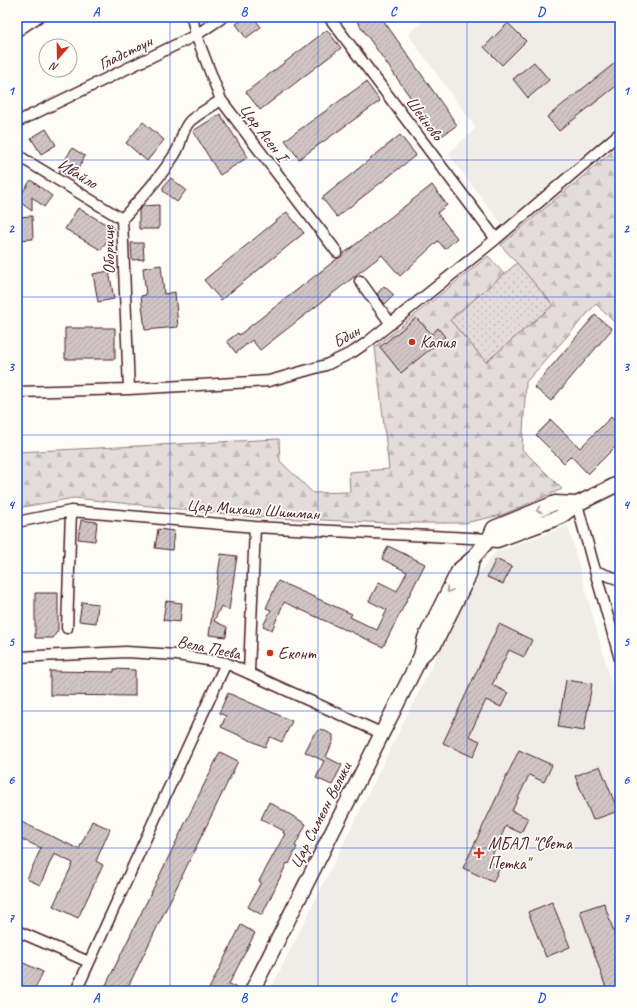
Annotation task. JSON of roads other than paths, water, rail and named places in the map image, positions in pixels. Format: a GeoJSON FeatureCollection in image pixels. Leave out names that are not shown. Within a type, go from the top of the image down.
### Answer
{"type":"FeatureCollection","features":[{"type":"Feature","properties":{"kind":"main road"},"geometry":{"type":"LineString","coordinates":[[489,538],[497,540],[560,517],[577,504],[620,483]]}},
{"type":"Feature","properties":{"kind":"main road","name":"Цар Симеон Велики"},"geometry":{"type":"LineString","coordinates":[[252,991],[421,656],[435,643],[469,576],[472,559],[489,538]]}},
{"type":"Feature","properties":{"kind":"street"},"geometry":{"type":"LineString","coordinates":[[17,32],[38,17]]}},
{"type":"Feature","properties":{"kind":"street","name":"Цар Асен I"},"geometry":{"type":"LineString","coordinates":[[192,17],[196,35],[221,100],[337,252]]}},
{"type":"Feature","properties":{"kind":"street","name":"Гладстоун"},"geometry":{"type":"LineString","coordinates":[[17,122],[196,35],[223,17]]}},
{"type":"Feature","properties":{"kind":"street","name":"Шейново"},"geometry":{"type":"LineString","coordinates":[[329,17],[496,239]]}},
{"type":"Feature","properties":{"kind":"street","name":"Оборище"},"geometry":{"type":"LineString","coordinates":[[129,389],[122,219],[151,188],[169,164],[181,143],[183,131],[190,121],[221,100]]}},
{"type":"Feature","properties":{"kind":"street","name":"Бдин"},"geometry":{"type":"LineString","coordinates":[[17,392],[129,389],[277,379],[313,370],[353,352],[391,324],[496,239],[620,133]]}},
{"type":"Feature","properties":{"kind":"street","name":"Ивайло"},"geometry":{"type":"LineString","coordinates":[[17,155],[122,219]]}},
{"type":"Feature","properties":{"kind":"street"},"geometry":{"type":"LineString","coordinates":[[360,281],[391,324]]}},
{"type":"Feature","properties":{"kind":"street"},"geometry":{"type":"LineString","coordinates":[[577,504],[620,659]]}},
{"type":"Feature","properties":{"kind":"street"},"geometry":{"type":"LineString","coordinates":[[67,628],[71,511]]}},
{"type":"Feature","properties":{"kind":"street","name":"Цар Михаил Шишман"},"geometry":{"type":"LineString","coordinates":[[17,522],[71,511],[255,527],[489,538]]}},
{"type":"Feature","properties":{"kind":"street"},"geometry":{"type":"LineString","coordinates":[[249,672],[255,527]]}},
{"type":"Feature","properties":{"kind":"street"},"geometry":{"type":"LineString","coordinates":[[595,571],[620,580]]}},
{"type":"Feature","properties":{"kind":"street","name":"Вела Пеева"},"geometry":{"type":"LineString","coordinates":[[17,657],[126,652],[177,655],[226,663],[249,672],[381,733]]}},
{"type":"Feature","properties":{"kind":"street"},"geometry":{"type":"LineString","coordinates":[[76,991],[226,663]]}},
{"type":"Feature","properties":{"kind":"street"},"geometry":{"type":"LineString","coordinates":[[17,931],[89,962]]}},
{"type":"Feature","properties":{"kind":"place","name":"Капия"},"geometry":{"type":"Point","coordinates":[412,342]}},
{"type":"Feature","properties":{"kind":"place","name":"Еконт"},"geometry":{"type":"Point","coordinates":[270,653]}},
{"type":"Feature","properties":{"kind":"place","name":"МБАЛ \"Света Петка\""},"geometry":{"type":"Point","coordinates":[479,853]}}]}
